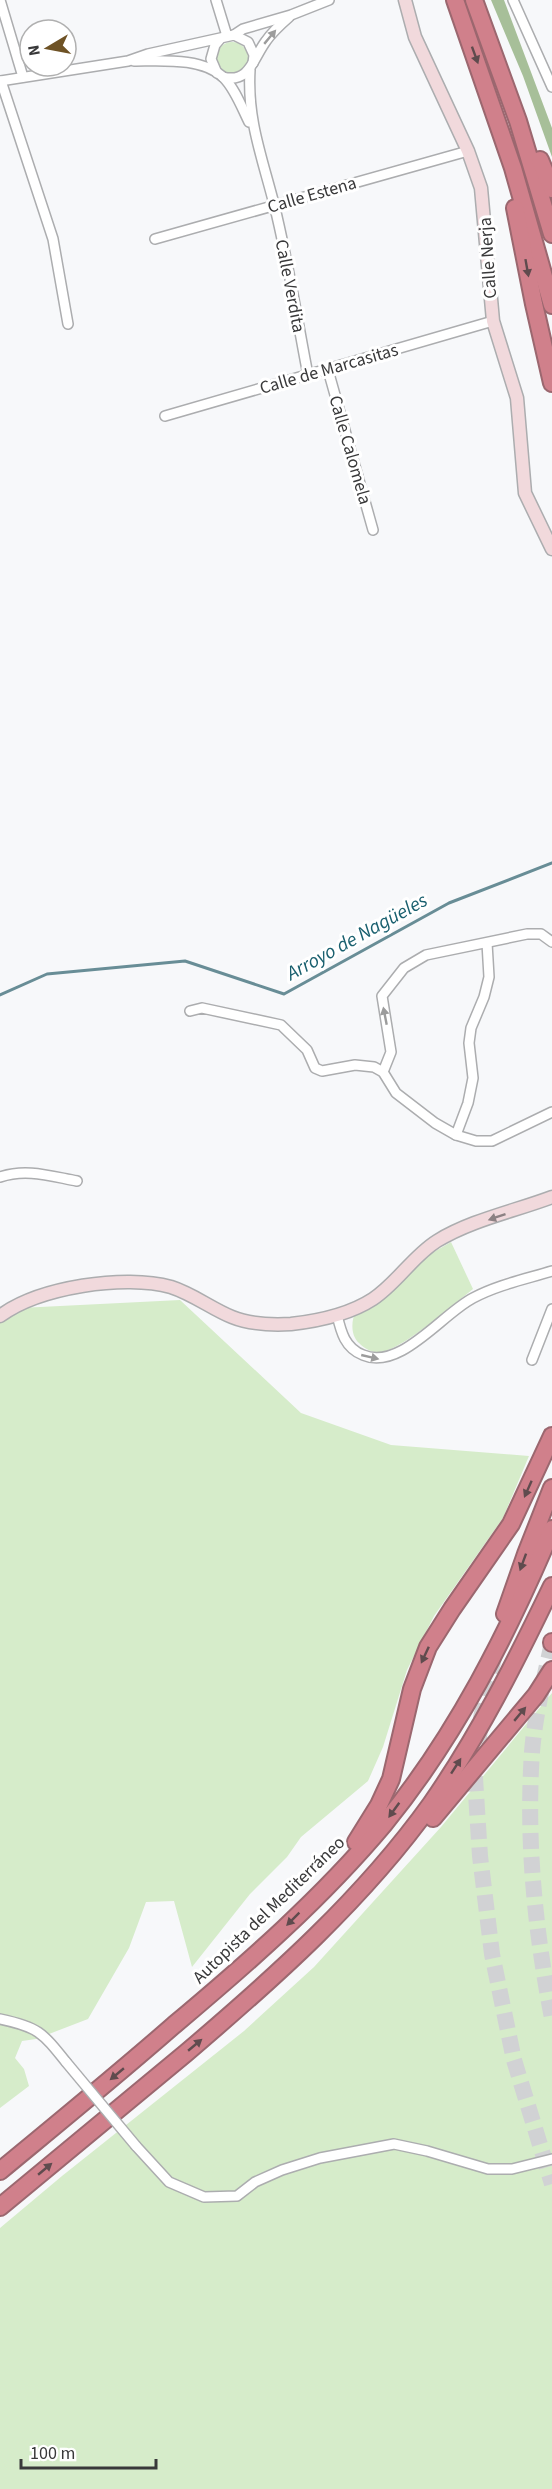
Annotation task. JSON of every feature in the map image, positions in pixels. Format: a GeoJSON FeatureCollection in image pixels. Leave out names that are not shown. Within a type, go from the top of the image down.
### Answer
{"type":"FeatureCollection","features":[{"type":"Feature","properties":{"kind":"highway"},"geometry":{"type":"LineString","coordinates":[[455,0],[513,168],[552,305]]}},
{"type":"Feature","properties":{"kind":"highway"},"geometry":{"type":"LineString","coordinates":[[474,0],[518,121],[552,234]]}},
{"type":"Feature","properties":{"kind":"highway"},"geometry":{"type":"LineString","coordinates":[[518,121],[538,153],[552,189]]}},
{"type":"Feature","properties":{"kind":"highway"},"geometry":{"type":"LineString","coordinates":[[513,168],[514,205],[552,383]]}},
{"type":"Feature","properties":{"kind":"highway"},"geometry":{"type":"LineString","coordinates":[[328,1883],[365,1830],[391,1779],[412,1689],[429,1647],[452,1609],[511,1524],[552,1436]]}},
{"type":"Feature","properties":{"kind":"highway"},"geometry":{"type":"LineString","coordinates":[[502,1633],[515,1583],[552,1488]]}},
{"type":"Feature","properties":{"kind":"highway","name":"Autopista del Mediterráneo"},"geometry":{"type":"LineString","coordinates":[[0,2171],[257,1953],[342,1872],[385,1822],[425,1767],[471,1696],[533,1573],[552,1529]]}},
{"type":"Feature","properties":{"kind":"highway"},"geometry":{"type":"LineString","coordinates":[[0,2207],[228,2018],[286,1965],[354,1896],[394,1851],[455,1768],[503,1686],[552,1586]]}},
{"type":"Feature","properties":{"kind":"highway"},"geometry":{"type":"LineString","coordinates":[[354,1896],[377,1883],[536,1695],[552,1670]]}},
{"type":"Feature","properties":{"kind":"street"},"geometry":{"type":"LineString","coordinates":[[0,0],[18,63]]}},
{"type":"Feature","properties":{"kind":"street"},"geometry":{"type":"LineString","coordinates":[[216,0],[227,37]]}},
{"type":"Feature","properties":{"kind":"street"},"geometry":{"type":"LineString","coordinates":[[252,127],[213,66],[211,52],[227,37],[243,29],[291,15],[329,0]]}},
{"type":"Feature","properties":{"kind":"street","name":"Calle Nerja"},"geometry":{"type":"LineString","coordinates":[[405,0],[415,37],[468,151],[481,188],[493,321],[517,398],[525,493],[546,521],[552,549]]}},
{"type":"Feature","properties":{"kind":"street"},"geometry":{"type":"LineString","coordinates":[[513,0],[552,87]]}},
{"type":"Feature","properties":{"kind":"street"},"geometry":{"type":"LineString","coordinates":[[128,61],[176,61],[196,64],[220,75],[238,78],[252,66],[264,42],[291,15]]}},
{"type":"Feature","properties":{"kind":"street"},"geometry":{"type":"LineString","coordinates":[[78,70],[128,61],[148,54],[227,37],[242,37],[252,48],[249,99],[252,127]]}},
{"type":"Feature","properties":{"kind":"street"},"geometry":{"type":"LineString","coordinates":[[196,64],[190,56],[191,49],[197,44]]}},
{"type":"Feature","properties":{"kind":"street"},"geometry":{"type":"LineString","coordinates":[[18,78],[0,81],[53,238],[68,324]]}},
{"type":"Feature","properties":{"kind":"street","name":"Calle Verdita"},"geometry":{"type":"LineString","coordinates":[[252,127],[274,206],[308,375]]}},
{"type":"Feature","properties":{"kind":"street","name":"Calle Estena"},"geometry":{"type":"LineString","coordinates":[[155,239],[468,151]]}},
{"type":"Feature","properties":{"kind":"street","name":"Calle de Marcasitas"},"geometry":{"type":"LineString","coordinates":[[165,416],[493,321]]}},
{"type":"Feature","properties":{"kind":"street","name":"Calle Calomela"},"geometry":{"type":"LineString","coordinates":[[328,370],[373,530]]}},
{"type":"Feature","properties":{"kind":"street"},"geometry":{"type":"LineString","coordinates":[[383,1072],[391,1052],[382,996],[390,982],[404,968],[426,955],[527,934],[541,934],[552,942]]}},
{"type":"Feature","properties":{"kind":"street"},"geometry":{"type":"LineString","coordinates":[[456,1134],[468,1103],[473,1078],[469,1043],[471,1028],[484,997],[489,977],[487,943]]}},
{"type":"Feature","properties":{"kind":"street"},"geometry":{"type":"LineString","coordinates":[[190,1011],[202,1008],[281,1025],[307,1050],[315,1068],[322,1071],[355,1065],[374,1067],[383,1072],[396,1093],[435,1123],[476,1141],[492,1141],[552,1112]]}},
{"type":"Feature","properties":{"kind":"street"},"geometry":{"type":"LineString","coordinates":[[0,1177],[13,1172],[28,1171],[77,1181]]}},
{"type":"Feature","properties":{"kind":"street"},"geometry":{"type":"LineString","coordinates":[[0,1316],[38,1297],[89,1286],[137,1282],[172,1287],[234,1318],[267,1324],[291,1324],[337,1315],[374,1298],[436,1242],[455,1232],[552,1197]]}},
{"type":"Feature","properties":{"kind":"street"},"geometry":{"type":"LineString","coordinates":[[337,1315],[342,1335],[354,1352],[379,1359],[396,1354],[472,1298],[552,1271]]}},
{"type":"Feature","properties":{"kind":"street"},"geometry":{"type":"LineString","coordinates":[[532,1360],[552,1309]]}},
{"type":"Feature","properties":{"kind":"street"},"geometry":{"type":"LineString","coordinates":[[0,2019],[22,2024],[44,2035],[136,2146],[169,2182],[204,2197],[237,2196],[255,2182],[282,2170],[320,2158],[394,2144],[428,2151],[488,2169],[512,2169],[552,2159]]}},
{"type":"Feature","properties":{"kind":"green space"},"geometry":{"type":"Polygon","coordinates":[[[491,0],[504,0],[552,128],[552,157],[523,76],[491,0]]]}},
{"type":"Feature","properties":{"kind":"green space"},"geometry":{"type":"Polygon","coordinates":[[[232,42],[243,47],[248,58],[243,69],[232,74],[221,69],[216,58],[221,47],[232,42]]]}},
{"type":"Feature","properties":{"kind":"green space"},"geometry":{"type":"Polygon","coordinates":[[[451,1242],[473,1289],[414,1336],[389,1350],[374,1352],[361,1345],[353,1333],[355,1313],[372,1308],[432,1253],[451,1242]]]}},
{"type":"Feature","properties":{"kind":"green space"},"geometry":{"type":"Polygon","coordinates":[[[180,1300],[301,1413],[391,1445],[529,1456],[503,1518],[434,1616],[407,1670],[383,1747],[368,1781],[301,1837],[287,1857],[250,1894],[192,1967],[174,1901],[146,1902],[129,1948],[88,2019],[36,2039],[22,2041],[15,2058],[24,2069],[29,2086],[0,2108],[0,1309],[180,1300]]]}},
{"type":"Feature","properties":{"kind":"green space"},"geometry":{"type":"Polygon","coordinates":[[[552,1693],[552,2489],[0,2489],[0,2228],[244,2031],[314,1967],[441,1827],[552,1693]]]}},
{"type":"Feature","properties":{"kind":"waterway","name":"Arroyo de Nagüeles"},"geometry":{"type":"LineString","coordinates":[[0,995],[47,974],[185,961],[284,994],[449,903],[552,863]]}},
{"type":"Feature","properties":{"kind":"tunnel"},"geometry":{"type":"LineString","coordinates":[[552,1643],[533,1738],[530,1785],[533,1886],[552,2018]]}},
{"type":"Feature","properties":{"kind":"tunnel"},"geometry":{"type":"LineString","coordinates":[[494,1657],[481,1718],[475,1778],[480,1856],[492,1954],[514,2060],[552,2184]]}}]}
